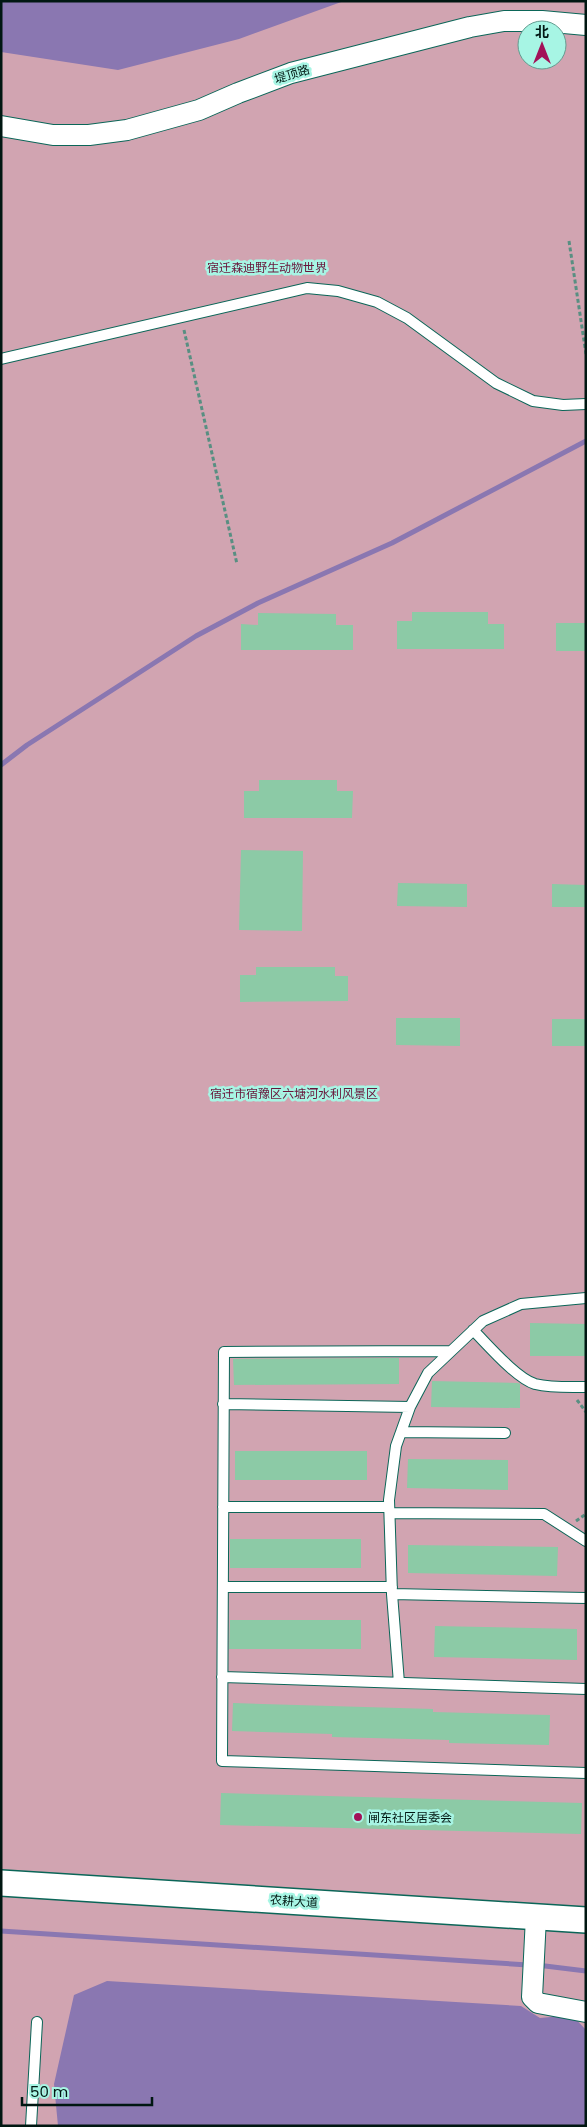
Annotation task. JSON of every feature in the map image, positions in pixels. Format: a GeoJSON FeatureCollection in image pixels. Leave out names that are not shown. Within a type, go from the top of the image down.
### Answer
{"type":"FeatureCollection","features":[{"type":"Feature","properties":{"kind":"street","name":"堤顶路"},"geometry":{"type":"LineString","coordinates":[[1,126],[53,135],[89,135],[128,130],[200,110],[290,73],[470,27],[504,21],[542,21],[586,25]]}},
{"type":"Feature","properties":{"kind":"street","name":"农耕大道"},"geometry":{"type":"LineString","coordinates":[[1,1883],[586,1920]]}},
{"type":"Feature","properties":{"kind":"street"},"geometry":{"type":"LineString","coordinates":[[536,1917],[532,1997],[538,2004],[586,2012]]}},
{"type":"Feature","properties":{"kind":"lane"},"geometry":{"type":"LineString","coordinates":[[1,359],[307,288],[338,291],[376,302],[407,318],[496,383],[533,401],[563,405],[586,404]]}},
{"type":"Feature","properties":{"kind":"lane"},"geometry":{"type":"LineString","coordinates":[[399,1683],[392,1590],[389,1510],[396,1446],[410,1407],[428,1374],[484,1321],[522,1304],[586,1298]]}},
{"type":"Feature","properties":{"kind":"lane"},"geometry":{"type":"LineString","coordinates":[[473,1330],[498,1356],[533,1383],[552,1387],[586,1387]]}},
{"type":"Feature","properties":{"kind":"lane"},"geometry":{"type":"LineString","coordinates":[[451,1351],[224,1352],[222,1761],[586,1773]]}},
{"type":"Feature","properties":{"kind":"lane"},"geometry":{"type":"LineString","coordinates":[[223,1404],[410,1407]]}},
{"type":"Feature","properties":{"kind":"lane"},"geometry":{"type":"LineString","coordinates":[[401,1432],[505,1433]]}},
{"type":"Feature","properties":{"kind":"lane"},"geometry":{"type":"LineString","coordinates":[[223,1507],[544,1514],[586,1541]]}},
{"type":"Feature","properties":{"kind":"lane"},"geometry":{"type":"LineString","coordinates":[[223,1587],[392,1590],[586,1598]]}},
{"type":"Feature","properties":{"kind":"lane"},"geometry":{"type":"LineString","coordinates":[[222,1677],[586,1690]]}},
{"type":"Feature","properties":{"kind":"lane"},"geometry":{"type":"LineString","coordinates":[[31,2126],[37,2022]]}},
{"type":"Feature","properties":{"kind":"path"},"geometry":{"type":"LineString","coordinates":[[569,241],[586,354]]}},
{"type":"Feature","properties":{"kind":"path"},"geometry":{"type":"LineString","coordinates":[[181,317],[237,564]]}},
{"type":"Feature","properties":{"kind":"green space","name":"宿迁市宿豫区六塘河水利风景区"},"geometry":{"type":"Polygon","coordinates":[[[1,1],[586,1],[586,2126],[1,2126],[1,1]]]}},
{"type":"Feature","properties":{"kind":"shaded area"},"geometry":{"type":"Polygon","coordinates":[[[1,1],[344,1],[239,39],[118,70],[1,52],[1,1]]]}},
{"type":"Feature","properties":{"kind":"shaded area"},"geometry":{"type":"Polygon","coordinates":[[[107,1981],[521,2006],[540,2018],[572,2015],[586,2030],[586,2126],[58,2126],[54,2084],[74,1995],[107,1981]]]}},
{"type":"Feature","properties":{"kind":"building"},"geometry":{"type":"Polygon","coordinates":[[[412,612],[488,612],[488,624],[504,624],[504,649],[397,649],[397,621],[412,621],[412,612]]]}},
{"type":"Feature","properties":{"kind":"building"},"geometry":{"type":"Polygon","coordinates":[[[258,613],[336,614],[336,625],[353,625],[353,650],[241,650],[241,624],[258,625],[258,613]]]}},
{"type":"Feature","properties":{"kind":"building"},"geometry":{"type":"Polygon","coordinates":[[[556,623],[586,623],[586,651],[556,651],[556,623]]]}},
{"type":"Feature","properties":{"kind":"building"},"geometry":{"type":"Polygon","coordinates":[[[259,780],[337,780],[337,791],[353,791],[352,818],[244,818],[244,791],[259,791],[259,780]]]}},
{"type":"Feature","properties":{"kind":"building"},"geometry":{"type":"Polygon","coordinates":[[[241,850],[303,851],[302,931],[239,930],[241,850]]]}},
{"type":"Feature","properties":{"kind":"building"},"geometry":{"type":"Polygon","coordinates":[[[398,883],[467,884],[467,907],[397,906],[398,883]]]}},
{"type":"Feature","properties":{"kind":"building"},"geometry":{"type":"Polygon","coordinates":[[[552,884],[586,885],[586,907],[552,907],[552,884]]]}},
{"type":"Feature","properties":{"kind":"building"},"geometry":{"type":"Polygon","coordinates":[[[256,967],[335,967],[335,976],[348,976],[348,1001],[240,1002],[240,975],[256,975],[256,967]]]}},
{"type":"Feature","properties":{"kind":"building"},"geometry":{"type":"Polygon","coordinates":[[[396,1018],[460,1018],[460,1046],[396,1045],[396,1018]]]}},
{"type":"Feature","properties":{"kind":"building"},"geometry":{"type":"Polygon","coordinates":[[[552,1019],[586,1019],[586,1046],[552,1046],[552,1019]]]}},
{"type":"Feature","properties":{"kind":"building"},"geometry":{"type":"Polygon","coordinates":[[[530,1323],[586,1324],[586,1356],[530,1356],[530,1323]]]}},
{"type":"Feature","properties":{"kind":"building"},"geometry":{"type":"Polygon","coordinates":[[[399,1358],[399,1384],[234,1385],[233,1359],[399,1358]]]}},
{"type":"Feature","properties":{"kind":"building"},"geometry":{"type":"Polygon","coordinates":[[[432,1381],[518,1383],[520,1384],[520,1408],[431,1407],[432,1381]]]}},
{"type":"Feature","properties":{"kind":"building"},"geometry":{"type":"Polygon","coordinates":[[[235,1451],[367,1451],[367,1480],[235,1480],[235,1451]]]}},
{"type":"Feature","properties":{"kind":"building"},"geometry":{"type":"Polygon","coordinates":[[[408,1459],[508,1460],[508,1490],[407,1488],[408,1459]]]}},
{"type":"Feature","properties":{"kind":"building"},"geometry":{"type":"Polygon","coordinates":[[[230,1539],[361,1539],[361,1568],[230,1568],[230,1539]]]}},
{"type":"Feature","properties":{"kind":"building"},"geometry":{"type":"Polygon","coordinates":[[[408,1545],[558,1547],[557,1576],[408,1573],[408,1545]]]}},
{"type":"Feature","properties":{"kind":"building"},"geometry":{"type":"Polygon","coordinates":[[[230,1620],[361,1620],[361,1649],[229,1649],[230,1620]]]}},
{"type":"Feature","properties":{"kind":"building"},"geometry":{"type":"Polygon","coordinates":[[[435,1626],[577,1629],[577,1660],[434,1657],[435,1626]]]}},
{"type":"Feature","properties":{"kind":"building"},"geometry":{"type":"Polygon","coordinates":[[[233,1703],[433,1709],[433,1712],[550,1715],[549,1745],[449,1743],[449,1740],[332,1737],[332,1734],[232,1731],[233,1703]]]}},
{"type":"Feature","properties":{"kind":"building"},"geometry":{"type":"Polygon","coordinates":[[[221,1793],[582,1803],[581,1834],[220,1825],[221,1793]]]}},
{"type":"Feature","properties":{"kind":"waterway"},"geometry":{"type":"LineString","coordinates":[[1,765],[27,745],[196,636],[258,603],[392,543],[586,441]]}},
{"type":"Feature","properties":{"kind":"waterway"},"geometry":{"type":"LineString","coordinates":[[1,1931],[528,1965]]}},
{"type":"Feature","properties":{"kind":"waterway"},"geometry":{"type":"LineString","coordinates":[[537,1965],[586,1971]]}},
{"type":"Feature","properties":{"kind":"place","name":"闸东社区居委会"},"geometry":{"type":"Point","coordinates":[358,1817]}},
{"type":"Feature","properties":{"kind":"park label","name":"宿迁森迪野生动物世界"},"geometry":{"type":"Point","coordinates":[267,267]}}]}
